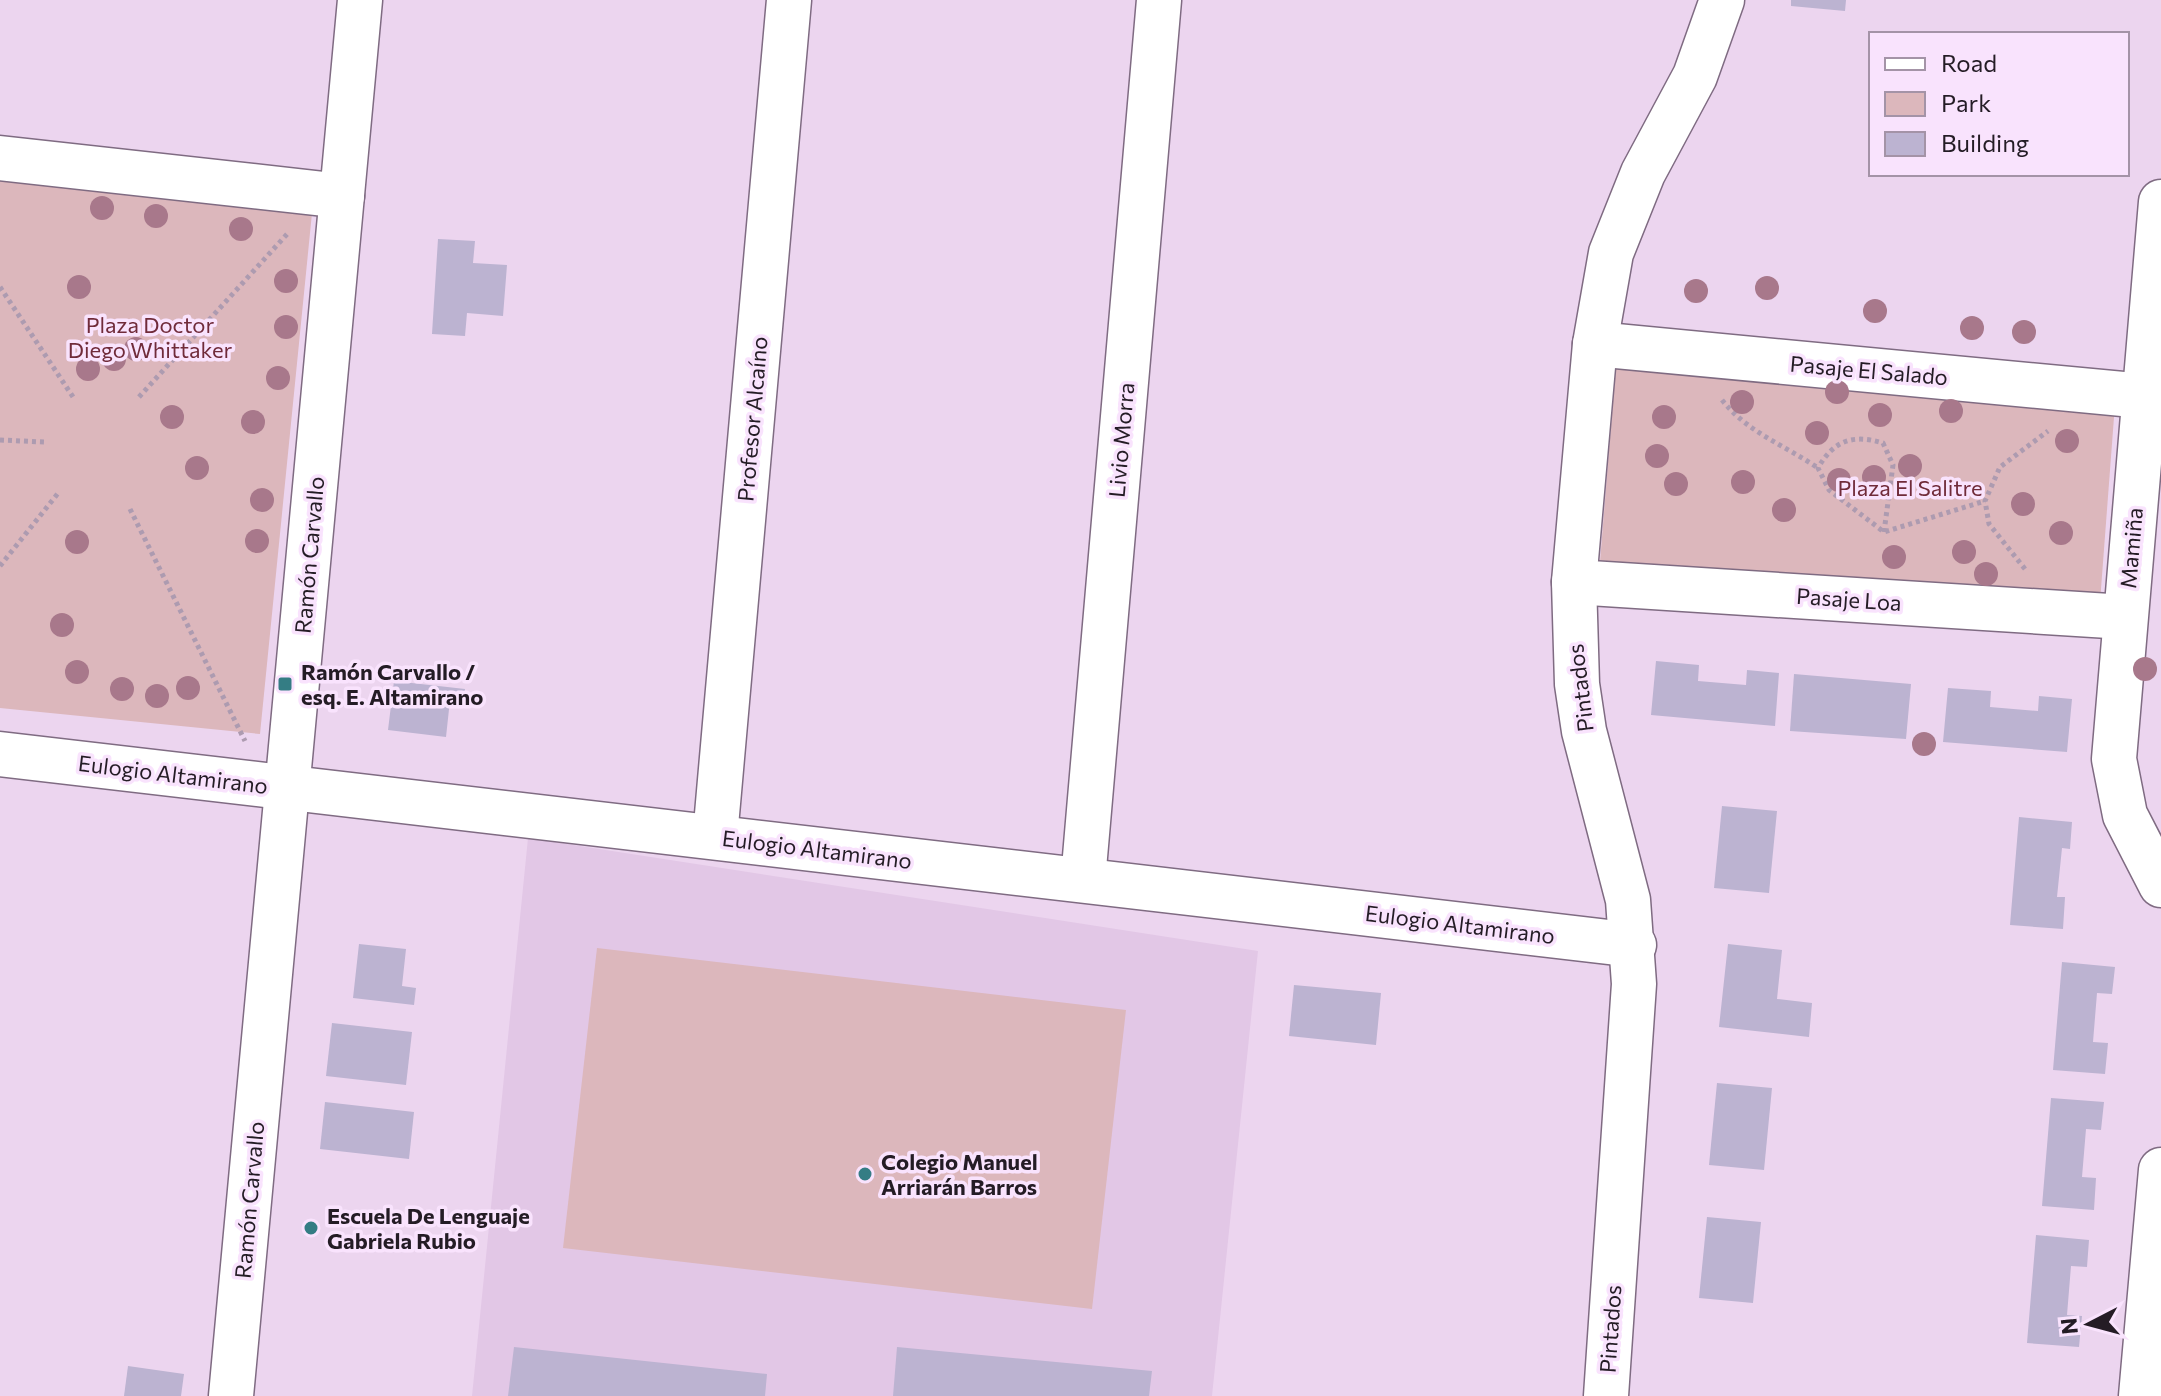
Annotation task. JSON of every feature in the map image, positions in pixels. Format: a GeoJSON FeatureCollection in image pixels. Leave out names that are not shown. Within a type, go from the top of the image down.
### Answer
{"type":"FeatureCollection","features":[{"type":"Feature","properties":{"kind":"street","name":"Ramón Carvallo"},"geometry":{"type":"LineString","coordinates":[[231,1396],[277,786],[333,195],[360,0]]}},
{"type":"Feature","properties":{"kind":"street","name":"Profesor Alcaíno"},"geometry":{"type":"LineString","coordinates":[[715,837],[789,0]]}},
{"type":"Feature","properties":{"kind":"street","name":"Livio Morra"},"geometry":{"type":"LineString","coordinates":[[1083,880],[1159,0]]}},
{"type":"Feature","properties":{"kind":"street","name":"Pintados"},"geometry":{"type":"LineString","coordinates":[[1606,1396],[1634,984],[1634,945],[1618,856],[1584,731],[1577,684],[1574,582],[1595,344],[1611,253],[1626,213],[1695,76],[1722,0]]}},
{"type":"Feature","properties":{"kind":"street"},"geometry":{"type":"LineString","coordinates":[[0,158],[333,195]]}},
{"type":"Feature","properties":{"kind":"street","name":"Mamiña"},"geometry":{"type":"LineString","coordinates":[[2161,202],[2115,727],[2118,790],[2134,839],[2161,885]]}},
{"type":"Feature","properties":{"kind":"street","name":"Pasaje El Salado"},"geometry":{"type":"LineString","coordinates":[[1595,344],[2144,396]]}},
{"type":"Feature","properties":{"kind":"street","name":"Pasaje Loa"},"geometry":{"type":"LineString","coordinates":[[1574,582],[2125,617]]}},
{"type":"Feature","properties":{"kind":"street","name":"Eulogio Altamirano"},"geometry":{"type":"LineString","coordinates":[[0,754],[1634,945]]}},
{"type":"Feature","properties":{"kind":"street"},"geometry":{"type":"LineString","coordinates":[[2141,1396],[2161,1170]]}},
{"type":"Feature","properties":{"kind":"path"},"geometry":{"type":"LineString","coordinates":[[139,397],[333,195]]}},
{"type":"Feature","properties":{"kind":"path"},"geometry":{"type":"LineString","coordinates":[[0,287],[73,397]]}},
{"type":"Feature","properties":{"kind":"path"},"geometry":{"type":"LineString","coordinates":[[1694,353],[1723,402],[1746,427],[1818,468],[1829,490],[1884,532]]}},
{"type":"Feature","properties":{"kind":"path"},"geometry":{"type":"LineString","coordinates":[[2068,613],[2005,548],[1989,524],[1985,501],[2000,467],[2094,391]]}},
{"type":"Feature","properties":{"kind":"path"},"geometry":{"type":"LineString","coordinates":[[1818,468],[1841,442],[1860,436],[1883,443],[1893,465],[1884,532]]}},
{"type":"Feature","properties":{"kind":"path"},"geometry":{"type":"LineString","coordinates":[[0,440],[44,442]]}},
{"type":"Feature","properties":{"kind":"path"},"geometry":{"type":"LineString","coordinates":[[0,566],[59,492]]}},
{"type":"Feature","properties":{"kind":"path"},"geometry":{"type":"LineString","coordinates":[[1884,532],[1985,501]]}},
{"type":"Feature","properties":{"kind":"path"},"geometry":{"type":"LineString","coordinates":[[130,509],[277,786]]}},
{"type":"Feature","properties":{"kind":"shaded area","name":"Colegio Manuel Arriarán Barros"},"geometry":{"type":"Polygon","coordinates":[[[528,838],[1258,951],[1212,1396],[472,1396],[528,838]]]}},
{"type":"Feature","properties":{"kind":"green space","name":"Plaza Doctor Diego Whittaker"},"geometry":{"type":"Polygon","coordinates":[[[0,171],[313,203],[260,734],[0,708],[0,171]]]}},
{"type":"Feature","properties":{"kind":"green space","name":"Plaza El Salitre"},"geometry":{"type":"Polygon","coordinates":[[[1616,364],[2115,404],[2100,602],[1600,562],[1616,364]]]}},
{"type":"Feature","properties":{"kind":"green space"},"geometry":{"type":"Polygon","coordinates":[[[597,948],[1126,1010],[1092,1309],[563,1248],[597,948]]]}},
{"type":"Feature","properties":{"kind":"building"},"geometry":{"type":"Polygon","coordinates":[[[1791,0],[1846,0],[1845,11],[1791,6],[1791,0]]]}},
{"type":"Feature","properties":{"kind":"building"},"geometry":{"type":"Polygon","coordinates":[[[438,239],[475,241],[473,263],[507,265],[503,316],[467,313],[465,336],[432,334],[438,239]]]}},
{"type":"Feature","properties":{"kind":"building"},"geometry":{"type":"Polygon","coordinates":[[[1656,661],[1699,665],[1698,681],[1746,685],[1747,670],[1779,673],[1775,726],[1651,715],[1656,661]]]}},
{"type":"Feature","properties":{"kind":"building"},"geometry":{"type":"Polygon","coordinates":[[[1794,674],[1911,684],[1906,739],[1790,731],[1794,674]]]}},
{"type":"Feature","properties":{"kind":"building"},"geometry":{"type":"Polygon","coordinates":[[[394,681],[465,689],[464,702],[450,700],[446,737],[388,730],[394,681]]]}},
{"type":"Feature","properties":{"kind":"building"},"geometry":{"type":"Polygon","coordinates":[[[1948,688],[1991,691],[1990,707],[2038,711],[2039,696],[2072,699],[2067,752],[1943,742],[1948,688]]]}},
{"type":"Feature","properties":{"kind":"building"},"geometry":{"type":"Polygon","coordinates":[[[1722,806],[1777,811],[1769,893],[1714,888],[1722,806]]]}},
{"type":"Feature","properties":{"kind":"building"},"geometry":{"type":"Polygon","coordinates":[[[2019,817],[2072,822],[2070,849],[2062,848],[2057,897],[2065,897],[2063,929],[2010,925],[2019,817]]]}},
{"type":"Feature","properties":{"kind":"building"},"geometry":{"type":"Polygon","coordinates":[[[359,944],[406,949],[402,986],[416,988],[414,1005],[353,998],[359,944]]]}},
{"type":"Feature","properties":{"kind":"building"},"geometry":{"type":"Polygon","coordinates":[[[1728,944],[1782,950],[1777,999],[1812,1003],[1809,1037],[1719,1027],[1728,944]]]}},
{"type":"Feature","properties":{"kind":"building"},"geometry":{"type":"Polygon","coordinates":[[[2062,962],[2115,967],[2112,994],[2097,993],[2093,1042],[2108,1043],[2105,1074],[2053,1070],[2062,962]]]}},
{"type":"Feature","properties":{"kind":"building"},"geometry":{"type":"Polygon","coordinates":[[[1294,985],[1381,993],[1376,1045],[1289,1036],[1294,985]]]}},
{"type":"Feature","properties":{"kind":"building"},"geometry":{"type":"Polygon","coordinates":[[[332,1023],[412,1032],[406,1085],[326,1076],[332,1023]]]}},
{"type":"Feature","properties":{"kind":"building"},"geometry":{"type":"Polygon","coordinates":[[[1717,1083],[1772,1088],[1764,1170],[1709,1165],[1717,1083]]]}},
{"type":"Feature","properties":{"kind":"building"},"geometry":{"type":"Polygon","coordinates":[[[2051,1098],[2104,1102],[2101,1130],[2086,1129],[2082,1177],[2096,1178],[2094,1210],[2042,1206],[2051,1098]]]}},
{"type":"Feature","properties":{"kind":"building"},"geometry":{"type":"Polygon","coordinates":[[[325,1102],[414,1112],[409,1159],[320,1149],[325,1102]]]}},
{"type":"Feature","properties":{"kind":"building"},"geometry":{"type":"Polygon","coordinates":[[[1707,1217],[1761,1222],[1753,1303],[1699,1298],[1707,1217]]]}},
{"type":"Feature","properties":{"kind":"building"},"geometry":{"type":"Polygon","coordinates":[[[2036,1235],[2089,1240],[2087,1267],[2071,1266],[2067,1315],[2082,1316],[2079,1347],[2027,1343],[2036,1235]]]}},
{"type":"Feature","properties":{"kind":"building"},"geometry":{"type":"Polygon","coordinates":[[[514,1347],[767,1374],[765,1396],[508,1396],[514,1347]]]}},
{"type":"Feature","properties":{"kind":"building"},"geometry":{"type":"Polygon","coordinates":[[[897,1347],[1152,1371],[1149,1396],[893,1396],[897,1347]]]}},
{"type":"Feature","properties":{"kind":"building"},"geometry":{"type":"Polygon","coordinates":[[[128,1366],[184,1374],[181,1396],[124,1396],[128,1366]]]}},
{"type":"Feature","properties":{"kind":"place","name":"Ramón Carvallo / esq. E. Altamirano"},"geometry":{"type":"Point","coordinates":[285,684]}},
{"type":"Feature","properties":{"kind":"place","name":"Colegio Manuel Arriarán Barros"},"geometry":{"type":"Point","coordinates":[865,1174]}},
{"type":"Feature","properties":{"kind":"place","name":"Escuela De Lenguaje Gabriela Rubio"},"geometry":{"type":"Point","coordinates":[311,1228]}}]}
